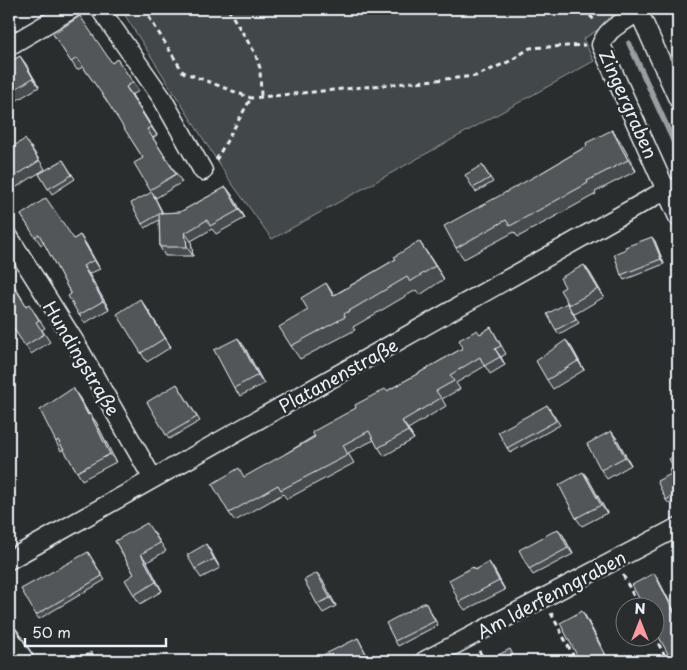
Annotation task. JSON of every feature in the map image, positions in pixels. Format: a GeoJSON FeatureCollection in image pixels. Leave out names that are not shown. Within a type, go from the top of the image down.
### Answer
{"type":"FeatureCollection","features":[{"type":"Feature","properties":{"kind":"street"},"geometry":{"type":"LineString","coordinates":[[9,46],[72,9]]}},
{"type":"Feature","properties":{"kind":"street"},"geometry":{"type":"LineString","coordinates":[[100,9],[162,98],[203,171]]}},
{"type":"Feature","properties":{"kind":"street","name":"Zingergraben"},"geometry":{"type":"LineString","coordinates":[[678,99],[636,11],[603,38],[673,188],[678,217]]}},
{"type":"Feature","properties":{"kind":"street","name":"Platanenstraße"},"geometry":{"type":"LineString","coordinates":[[9,560],[673,188]]}},
{"type":"Feature","properties":{"kind":"street","name":"Hundingstraße"},"geometry":{"type":"LineString","coordinates":[[9,237],[74,342],[153,479]]}},
{"type":"Feature","properties":{"kind":"street","name":"Am Iderfenngraben"},"geometry":{"type":"LineString","coordinates":[[424,661],[678,528]]}},
{"type":"Feature","properties":{"kind":"street"},"geometry":{"type":"LineString","coordinates":[[9,636],[26,661]]}},
{"type":"Feature","properties":{"kind":"path"},"geometry":{"type":"LineString","coordinates":[[144,9],[183,72],[251,98],[476,76],[510,61],[530,48],[603,38]]}},
{"type":"Feature","properties":{"kind":"path"},"geometry":{"type":"LineString","coordinates":[[228,9],[255,53],[260,68],[261,97]]}},
{"type":"Feature","properties":{"kind":"path"},"geometry":{"type":"LineString","coordinates":[[203,171],[216,160],[251,98]]}},
{"type":"Feature","properties":{"kind":"path"},"geometry":{"type":"LineString","coordinates":[[622,572],[635,598]]}},
{"type":"Feature","properties":{"kind":"path"},"geometry":{"type":"LineString","coordinates":[[550,610],[576,661]]}},
{"type":"Feature","properties":{"kind":"path"},"geometry":{"type":"LineString","coordinates":[[478,648],[485,661]]}},
{"type":"Feature","properties":{"kind":"path"},"geometry":{"type":"LineString","coordinates":[[661,648],[668,661]]}},
{"type":"Feature","properties":{"kind":"shaded area"},"geometry":{"type":"Polygon","coordinates":[[[121,9],[632,9],[583,39],[594,61],[272,239],[228,178],[121,9]]]}},
{"type":"Feature","properties":{"kind":"building"},"geometry":{"type":"Polygon","coordinates":[[[80,16],[112,63],[117,59],[133,82],[126,87],[151,127],[147,129],[176,174],[150,190],[134,163],[143,158],[77,58],[71,62],[53,34],[80,16]]]}},
{"type":"Feature","properties":{"kind":"building"},"geometry":{"type":"Polygon","coordinates":[[[20,56],[33,78],[9,93],[9,63],[20,56]]]}},
{"type":"Feature","properties":{"kind":"building"},"geometry":{"type":"Polygon","coordinates":[[[612,130],[628,160],[587,181],[588,183],[510,226],[506,220],[456,248],[444,226],[541,173],[587,146],[586,143],[612,130]]]}},
{"type":"Feature","properties":{"kind":"building"},"geometry":{"type":"Polygon","coordinates":[[[25,139],[39,161],[9,180],[9,149],[25,139]]]}},
{"type":"Feature","properties":{"kind":"building"},"geometry":{"type":"Polygon","coordinates":[[[63,160],[72,175],[48,189],[39,174],[63,160]]]}},
{"type":"Feature","properties":{"kind":"building"},"geometry":{"type":"Polygon","coordinates":[[[482,165],[490,178],[473,188],[465,175],[482,165]]]}},
{"type":"Feature","properties":{"kind":"building"},"geometry":{"type":"Polygon","coordinates":[[[226,187],[239,210],[210,226],[207,220],[185,233],[187,247],[160,247],[159,213],[180,212],[226,187]]]}},
{"type":"Feature","properties":{"kind":"building"},"geometry":{"type":"Polygon","coordinates":[[[152,192],[162,213],[142,224],[131,203],[152,192]]]}},
{"type":"Feature","properties":{"kind":"building"},"geometry":{"type":"Polygon","coordinates":[[[46,198],[74,239],[80,235],[94,260],[83,266],[103,301],[79,315],[68,296],[71,294],[39,234],[35,237],[21,215],[46,198]]]}},
{"type":"Feature","properties":{"kind":"building"},"geometry":{"type":"Polygon","coordinates":[[[652,237],[661,259],[621,275],[614,254],[626,249],[625,247],[652,237]]]}},
{"type":"Feature","properties":{"kind":"building"},"geometry":{"type":"Polygon","coordinates":[[[419,241],[435,266],[410,282],[407,277],[344,314],[345,317],[291,346],[279,327],[308,310],[301,298],[326,283],[333,296],[396,259],[394,257],[419,241]]]}},
{"type":"Feature","properties":{"kind":"building"},"geometry":{"type":"Polygon","coordinates":[[[584,265],[598,289],[569,305],[560,290],[565,287],[560,278],[584,265]]]}},
{"type":"Feature","properties":{"kind":"building"},"geometry":{"type":"Polygon","coordinates":[[[9,278],[26,306],[29,304],[39,320],[36,322],[44,334],[25,346],[9,321],[9,278]]]}},
{"type":"Feature","properties":{"kind":"building"},"geometry":{"type":"Polygon","coordinates":[[[140,299],[165,338],[141,353],[117,314],[140,299]]]}},
{"type":"Feature","properties":{"kind":"building"},"geometry":{"type":"Polygon","coordinates":[[[567,303],[576,319],[556,330],[547,314],[567,303]]]}},
{"type":"Feature","properties":{"kind":"building"},"geometry":{"type":"Polygon","coordinates":[[[491,327],[501,346],[495,349],[500,357],[484,366],[480,357],[450,375],[454,381],[436,391],[441,398],[402,421],[408,431],[378,448],[369,431],[343,445],[348,455],[281,490],[278,485],[229,513],[212,484],[239,468],[244,477],[285,454],[315,437],[312,432],[356,408],[355,405],[385,389],[387,391],[463,348],[459,340],[477,330],[480,334],[491,327]]]}},
{"type":"Feature","properties":{"kind":"building"},"geometry":{"type":"Polygon","coordinates":[[[678,336],[678,361],[670,340],[678,336]]]}},
{"type":"Feature","properties":{"kind":"building"},"geometry":{"type":"Polygon","coordinates":[[[238,338],[258,375],[234,388],[214,350],[238,338]]]}},
{"type":"Feature","properties":{"kind":"building"},"geometry":{"type":"Polygon","coordinates":[[[566,340],[578,361],[547,380],[536,361],[566,340]]]}},
{"type":"Feature","properties":{"kind":"building"},"geometry":{"type":"Polygon","coordinates":[[[177,384],[197,417],[166,435],[147,402],[177,384]]]}},
{"type":"Feature","properties":{"kind":"building"},"geometry":{"type":"Polygon","coordinates":[[[73,388],[88,415],[90,414],[110,454],[77,472],[58,440],[56,442],[40,410],[73,388]]]}},
{"type":"Feature","properties":{"kind":"building"},"geometry":{"type":"Polygon","coordinates":[[[547,405],[556,421],[507,448],[498,432],[547,405]]]}},
{"type":"Feature","properties":{"kind":"building"},"geometry":{"type":"Polygon","coordinates":[[[611,431],[625,457],[601,470],[587,444],[611,431]]]}},
{"type":"Feature","properties":{"kind":"building"},"geometry":{"type":"Polygon","coordinates":[[[678,454],[678,493],[666,500],[657,481],[671,474],[669,470],[674,468],[669,459],[678,454]]]}},
{"type":"Feature","properties":{"kind":"building"},"geometry":{"type":"Polygon","coordinates":[[[583,472],[601,505],[576,518],[559,485],[583,472]]]}},
{"type":"Feature","properties":{"kind":"building"},"geometry":{"type":"Polygon","coordinates":[[[147,523],[160,543],[141,554],[156,582],[134,595],[125,580],[134,574],[115,541],[147,523]]]}},
{"type":"Feature","properties":{"kind":"building"},"geometry":{"type":"Polygon","coordinates":[[[558,529],[568,548],[529,569],[519,550],[558,529]]]}},
{"type":"Feature","properties":{"kind":"building"},"geometry":{"type":"Polygon","coordinates":[[[206,544],[214,559],[195,569],[187,555],[206,544]]]}},
{"type":"Feature","properties":{"kind":"building"},"geometry":{"type":"Polygon","coordinates":[[[88,552],[102,576],[36,615],[21,589],[88,552]]]}},
{"type":"Feature","properties":{"kind":"building"},"geometry":{"type":"Polygon","coordinates":[[[489,562],[499,581],[459,602],[449,580],[473,567],[475,570],[489,562]]]}},
{"type":"Feature","properties":{"kind":"building"},"geometry":{"type":"Polygon","coordinates":[[[317,573],[330,598],[317,604],[304,580],[317,573]]]}},
{"type":"Feature","properties":{"kind":"building"},"geometry":{"type":"Polygon","coordinates":[[[654,573],[678,620],[678,661],[672,661],[664,646],[664,598],[639,598],[632,585],[654,573]]]}},
{"type":"Feature","properties":{"kind":"building"},"geometry":{"type":"Polygon","coordinates":[[[425,602],[435,621],[395,641],[386,623],[425,602]]]}},
{"type":"Feature","properties":{"kind":"building"},"geometry":{"type":"Polygon","coordinates":[[[582,611],[608,661],[580,661],[560,623],[582,611]]]}},
{"type":"Feature","properties":{"kind":"building"},"geometry":{"type":"Polygon","coordinates":[[[358,638],[367,656],[358,661],[319,661],[317,658],[358,638]]]}},
{"type":"Feature","properties":{"kind":"building"},"geometry":{"type":"Polygon","coordinates":[[[510,649],[516,661],[488,661],[488,660],[510,649]]]}},
{"type":"Feature","properties":{"kind":"building"},"geometry":{"type":"Polygon","coordinates":[[[91,652],[97,661],[77,661],[91,652]]]}},
{"type":"Feature","properties":{"kind":"waterway","name":"Zingergraben"},"geometry":{"type":"LineString","coordinates":[[629,43],[678,151]]}}]}
